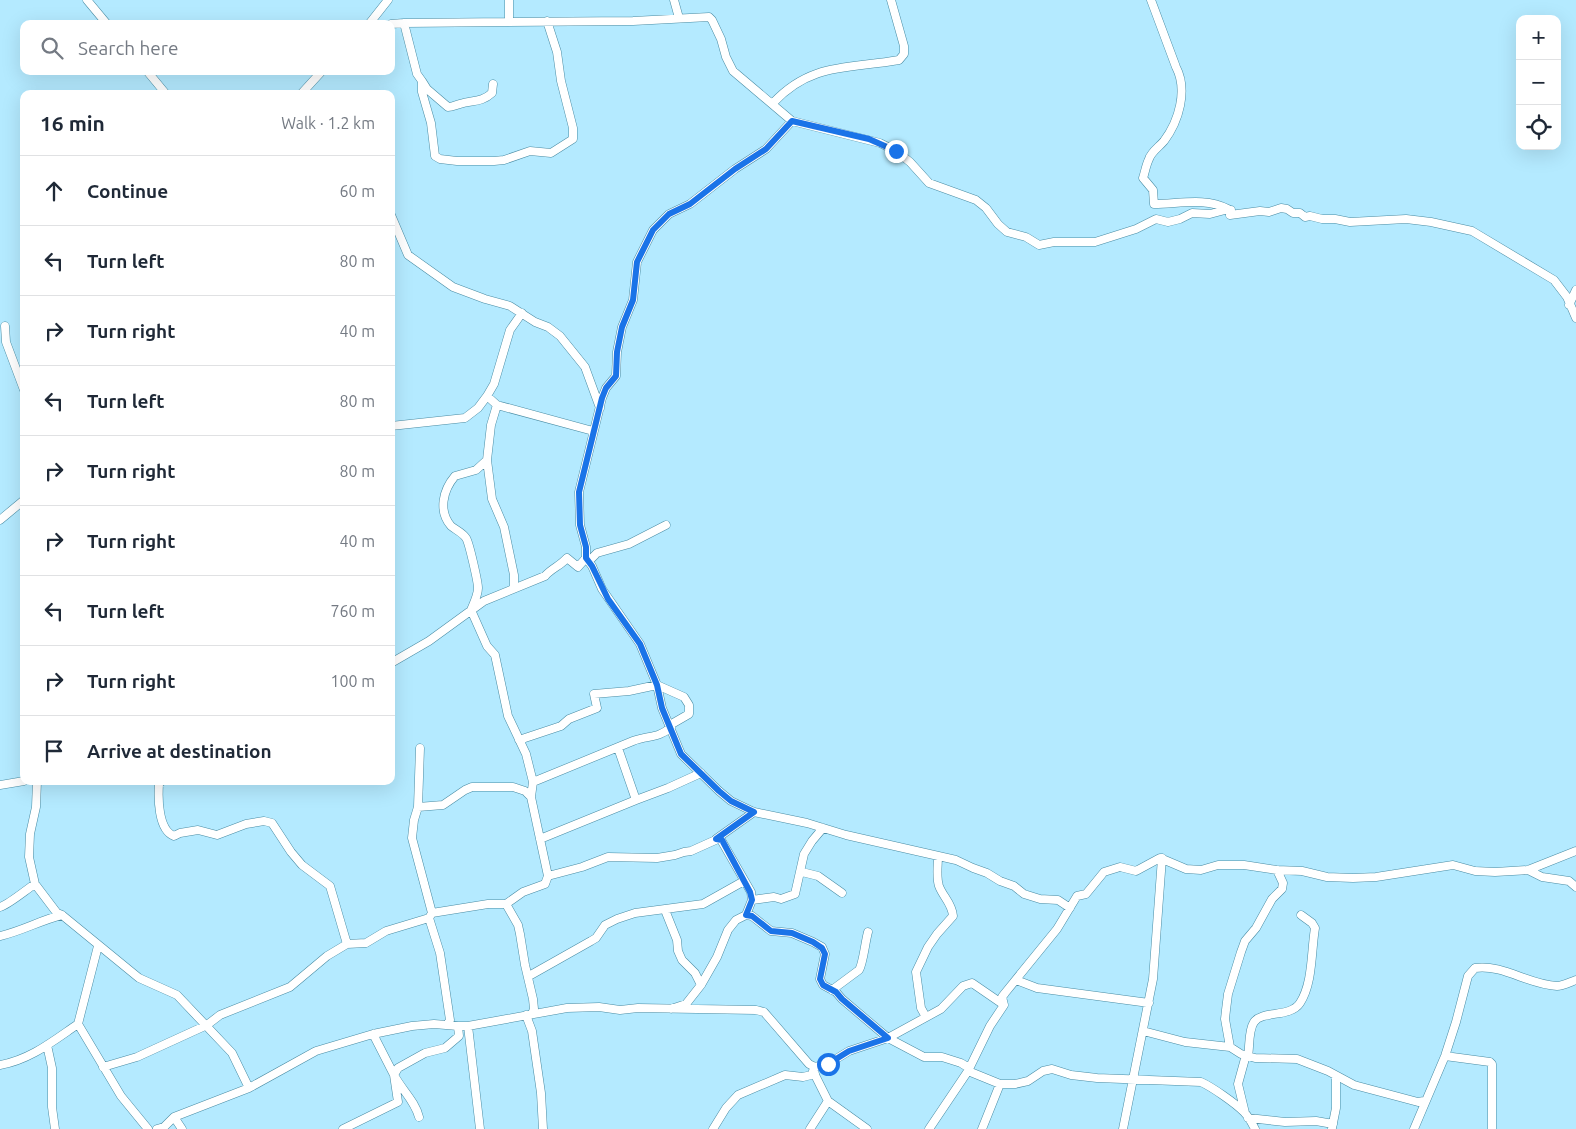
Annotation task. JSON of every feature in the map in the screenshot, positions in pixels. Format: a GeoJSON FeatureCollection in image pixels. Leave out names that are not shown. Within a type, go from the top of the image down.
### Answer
{"type":"FeatureCollection","features":[{"type":"Feature","properties":{"kind":"street"},"geometry":{"type":"LineString","coordinates":[[87,0],[104,20]]}},
{"type":"Feature","properties":{"kind":"street"},"geometry":{"type":"LineString","coordinates":[[373,20],[388,0]]}},
{"type":"Feature","properties":{"kind":"street"},"geometry":{"type":"LineString","coordinates":[[509,0],[510,22]]}},
{"type":"Feature","properties":{"kind":"street"},"geometry":{"type":"LineString","coordinates":[[674,0],[679,18]]}},
{"type":"Feature","properties":{"kind":"street"},"geometry":{"type":"LineString","coordinates":[[773,104],[785,90],[816,73],[834,68],[899,60],[904,54],[904,46],[891,0]]}},
{"type":"Feature","properties":{"kind":"street"},"geometry":{"type":"LineString","coordinates":[[1151,0],[1180,76],[1181,102],[1173,126],[1149,157],[1144,178],[1153,190],[1154,204],[1202,201],[1219,204],[1231,210],[1230,215],[1287,209],[1293,213],[1302,214],[1305,217],[1335,218],[1346,222],[1406,219],[1472,231],[1554,280],[1567,297],[1576,318]]}},
{"type":"Feature","properties":{"kind":"street"},"geometry":{"type":"LineString","coordinates":[[395,24],[709,17],[722,39],[726,57],[733,71],[792,121],[880,143],[896,151],[910,162],[933,186],[976,200],[986,208],[998,224],[1007,232],[1026,237],[1039,245],[1054,242],[1095,242],[1136,229],[1156,219],[1168,222],[1180,219],[1192,212],[1214,214],[1228,209]]}},
{"type":"Feature","properties":{"kind":"street"},"geometry":{"type":"LineString","coordinates":[[422,81],[422,92],[431,123],[435,156],[440,159],[494,161],[504,160],[530,151],[547,153],[555,151],[572,139],[574,133],[561,80],[557,52],[547,21]]}},
{"type":"Feature","properties":{"kind":"street"},"geometry":{"type":"LineString","coordinates":[[404,23],[417,74],[427,89],[448,107],[451,108],[459,104],[479,101],[490,96],[493,84]]}},
{"type":"Feature","properties":{"kind":"street"},"geometry":{"type":"LineString","coordinates":[[150,75],[163,90]]}},
{"type":"Feature","properties":{"kind":"street"},"geometry":{"type":"LineString","coordinates":[[305,90],[318,75]]}},
{"type":"Feature","properties":{"kind":"street"},"geometry":{"type":"LineString","coordinates":[[792,121],[766,149],[735,169],[690,204],[669,214],[653,230],[637,262],[633,300],[622,327],[617,352],[616,376],[606,388],[593,431],[579,492],[580,525],[588,560],[602,589],[640,644],[657,685],[662,708],[681,754],[731,801],[754,812],[956,860],[984,871],[1000,881],[1014,886],[1024,894],[1040,899],[1058,900],[1070,908]]}},
{"type":"Feature","properties":{"kind":"street"},"geometry":{"type":"LineString","coordinates":[[395,224],[408,255],[453,286],[522,312],[535,322],[548,327],[568,344],[585,368],[600,408]]}},
{"type":"Feature","properties":{"kind":"street"},"geometry":{"type":"LineString","coordinates":[[1569,305],[1575,294]]}},
{"type":"Feature","properties":{"kind":"street"},"geometry":{"type":"LineString","coordinates":[[395,426],[465,418],[478,408],[498,376],[499,365],[510,330],[522,312]]}},
{"type":"Feature","properties":{"kind":"street"},"geometry":{"type":"LineString","coordinates":[[3,332],[20,379]]}},
{"type":"Feature","properties":{"kind":"street"},"geometry":{"type":"LineString","coordinates":[[487,396],[497,405],[593,431]]}},
{"type":"Feature","properties":{"kind":"street"},"geometry":{"type":"LineString","coordinates":[[497,405],[491,425],[487,460],[492,499],[504,527],[514,575],[514,588]]}},
{"type":"Feature","properties":{"kind":"street"},"geometry":{"type":"LineString","coordinates":[[103,1067],[137,1057],[207,1025],[220,1016],[290,987],[326,956],[347,944],[366,943],[386,931],[431,916],[488,904],[506,904],[523,892],[545,884],[548,876],[531,796],[532,782],[526,754],[508,716],[495,656],[487,646],[471,610],[477,594],[478,583],[467,539],[453,528],[446,519],[443,510],[446,489],[455,476],[476,470],[487,460]]}},
{"type":"Feature","properties":{"kind":"street"},"geometry":{"type":"LineString","coordinates":[[0,520],[20,503]]}},
{"type":"Feature","properties":{"kind":"street"},"geometry":{"type":"LineString","coordinates":[[395,661],[429,641],[489,598],[545,576],[552,568],[560,566],[567,558],[578,567],[597,553],[628,544],[666,525]]}},
{"type":"Feature","properties":{"kind":"street"},"geometry":{"type":"LineString","coordinates":[[519,740],[561,726],[570,719],[597,708],[594,694],[629,691],[657,685],[684,698],[689,706],[689,714],[670,726],[662,735],[643,737],[532,782]]}},
{"type":"Feature","properties":{"kind":"street"},"geometry":{"type":"LineString","coordinates":[[420,748],[418,807],[412,838],[440,953],[450,1020],[447,1025]]}},
{"type":"Feature","properties":{"kind":"street"},"geometry":{"type":"LineString","coordinates":[[618,748],[636,800]]}},
{"type":"Feature","properties":{"kind":"street"},"geometry":{"type":"LineString","coordinates":[[540,839],[662,791],[701,773]]}},
{"type":"Feature","properties":{"kind":"street"},"geometry":{"type":"LineString","coordinates":[[0,785],[20,782]]}},
{"type":"Feature","properties":{"kind":"street"},"geometry":{"type":"LineString","coordinates":[[37,785],[36,807],[30,834],[29,858],[35,884],[57,913],[62,915],[98,946],[139,978],[177,995],[232,1052],[249,1088]]}},
{"type":"Feature","properties":{"kind":"street"},"geometry":{"type":"LineString","coordinates":[[159,785],[161,817],[170,835],[174,836],[198,830],[217,835],[246,824],[264,821],[272,823],[291,852],[302,864],[330,886],[347,944]]}},
{"type":"Feature","properties":{"kind":"street"},"geometry":{"type":"LineString","coordinates":[[418,807],[443,806],[472,787],[513,787],[525,791],[531,796]]}},
{"type":"Feature","properties":{"kind":"street"},"geometry":{"type":"LineString","coordinates":[[548,876],[608,858],[657,858],[691,851],[716,839],[754,812]]}},
{"type":"Feature","properties":{"kind":"street"},"geometry":{"type":"LineString","coordinates":[[752,900],[774,897],[781,899],[796,894],[802,872],[804,854],[823,828]]}},
{"type":"Feature","properties":{"kind":"street"},"geometry":{"type":"LineString","coordinates":[[716,839],[722,840],[750,892],[752,900],[746,915]]}},
{"type":"Feature","properties":{"kind":"street"},"geometry":{"type":"LineString","coordinates":[[933,1128],[968,1070],[990,1026],[1004,1005],[1003,995],[1057,929],[1077,896],[1084,895],[1092,888],[1104,872],[1120,867],[1136,871],[1149,866],[1158,858],[1162,858],[1186,869],[1201,870],[1218,864],[1226,864],[1302,871],[1327,877],[1376,877],[1453,865],[1494,872],[1528,870],[1576,851]]}},
{"type":"Feature","properties":{"kind":"street"},"geometry":{"type":"LineString","coordinates":[[926,1017],[921,1008],[916,972],[932,940],[953,916],[952,907],[940,888],[938,881],[938,856]]}},
{"type":"Feature","properties":{"kind":"street"},"geometry":{"type":"LineString","coordinates":[[1124,1129],[1153,979],[1162,858]]}},
{"type":"Feature","properties":{"kind":"street"},"geometry":{"type":"LineString","coordinates":[[1230,1047],[1225,1019],[1228,994],[1245,941],[1256,928],[1272,899],[1282,889],[1282,883],[1277,870]]}},
{"type":"Feature","properties":{"kind":"street"},"geometry":{"type":"LineString","coordinates":[[1528,870],[1542,877],[1569,881],[1576,887]]}},
{"type":"Feature","properties":{"kind":"street"},"geometry":{"type":"LineString","coordinates":[[802,872],[818,876],[842,893]]}},
{"type":"Feature","properties":{"kind":"street"},"geometry":{"type":"LineString","coordinates":[[529,976],[596,938],[602,927],[609,922],[635,913],[703,904],[744,881]]}},
{"type":"Feature","properties":{"kind":"street"},"geometry":{"type":"LineString","coordinates":[[0,906],[35,884]]}},
{"type":"Feature","properties":{"kind":"street"},"geometry":{"type":"LineString","coordinates":[[506,904],[518,925],[525,966],[529,976],[534,1009],[529,1015]]}},
{"type":"Feature","properties":{"kind":"street"},"geometry":{"type":"LineString","coordinates":[[664,910],[677,940],[678,951],[682,960],[695,973],[701,985]]}},
{"type":"Feature","properties":{"kind":"street"},"geometry":{"type":"LineString","coordinates":[[0,936],[22,930],[48,918],[62,915]]}},
{"type":"Feature","properties":{"kind":"street"},"geometry":{"type":"LineString","coordinates":[[671,1009],[686,1004],[701,985],[717,957],[728,930],[736,920],[746,915],[752,916],[771,931],[792,933],[822,948],[825,954],[820,979],[823,985],[832,990],[888,1038],[924,1057],[942,1057],[961,1062],[968,1070],[1000,1084],[1016,1084],[1028,1081],[1045,1070],[1052,1069],[1081,1077],[1201,1082],[1247,1116],[1256,1129]]}},
{"type":"Feature","properties":{"kind":"street"},"geometry":{"type":"LineString","coordinates":[[1247,1116],[1238,1084],[1255,1021],[1259,1018],[1295,1008],[1300,1004],[1308,981],[1315,928],[1312,923],[1300,915]]}},
{"type":"Feature","properties":{"kind":"street"},"geometry":{"type":"LineString","coordinates":[[832,990],[862,966],[868,932]]}},
{"type":"Feature","properties":{"kind":"street"},"geometry":{"type":"LineString","coordinates":[[0,1064],[20,1060],[78,1024],[98,946]]}},
{"type":"Feature","properties":{"kind":"street"},"geometry":{"type":"LineString","coordinates":[[1414,1129],[1424,1101],[1432,1088],[1445,1056],[1468,976],[1475,968],[1489,968],[1559,986],[1576,980]]}},
{"type":"Feature","properties":{"kind":"street"},"geometry":{"type":"LineString","coordinates":[[1016,980],[1037,988],[1149,1004]]}},
{"type":"Feature","properties":{"kind":"street"},"geometry":{"type":"LineString","coordinates":[[713,1129],[726,1108],[738,1095],[785,1075],[803,1077],[849,1051],[888,1038],[941,1009],[968,983],[972,983],[1004,1005]]}},
{"type":"Feature","properties":{"kind":"street"},"geometry":{"type":"LineString","coordinates":[[162,1128],[174,1117],[249,1088],[316,1051],[373,1034],[412,1026],[434,1024],[468,1026],[567,1008],[620,1010],[638,1008],[756,1010],[764,1012],[815,1070],[828,1101],[867,1129]]}},
{"type":"Feature","properties":{"kind":"street"},"geometry":{"type":"LineString","coordinates":[[529,1015],[541,1093],[543,1129]]}},
{"type":"Feature","properties":{"kind":"street"},"geometry":{"type":"LineString","coordinates":[[78,1024],[121,1096],[148,1129]]}},
{"type":"Feature","properties":{"kind":"street"},"geometry":{"type":"LineString","coordinates":[[343,1129],[396,1104],[399,1100],[394,1076],[398,1068],[426,1053],[445,1048],[459,1036],[458,1026]]}},
{"type":"Feature","properties":{"kind":"street"},"geometry":{"type":"LineString","coordinates":[[468,1026],[480,1129]]}},
{"type":"Feature","properties":{"kind":"street"},"geometry":{"type":"LineString","coordinates":[[1143,1031],[1185,1042],[1230,1047],[1255,1058],[1297,1059],[1328,1071],[1354,1085],[1418,1102],[1424,1101]]}},
{"type":"Feature","properties":{"kind":"street"},"geometry":{"type":"LineString","coordinates":[[373,1034],[400,1087],[417,1107],[419,1116]]}},
{"type":"Feature","properties":{"kind":"street"},"geometry":{"type":"LineString","coordinates":[[47,1045],[52,1068],[52,1107],[56,1129]]}},
{"type":"Feature","properties":{"kind":"street"},"geometry":{"type":"LineString","coordinates":[[1445,1056],[1490,1062],[1492,1064],[1492,1129]]}},
{"type":"Feature","properties":{"kind":"street"},"geometry":{"type":"LineString","coordinates":[[1247,1116],[1285,1122],[1316,1121],[1332,1126],[1336,1108],[1336,1076]]}},
{"type":"Feature","properties":{"kind":"street"},"geometry":{"type":"LineString","coordinates":[[982,1129],[1000,1084]]}},
{"type":"Feature","properties":{"kind":"street"},"geometry":{"type":"LineString","coordinates":[[810,1129],[828,1101]]}},
{"type":"Feature","properties":{"kind":"street"},"geometry":{"type":"LineString","coordinates":[[174,1117],[182,1129]]}},
{"type":"Feature","properties":{"kind":"route"},"geometry":{"type":"LineString","coordinates":[[828,1064],[849,1051],[888,1038],[836,992],[823,985],[820,979],[820,970],[825,951],[822,948],[792,933],[771,931],[752,916],[746,915],[752,900],[748,886],[722,840],[720,838],[716,839],[754,812],[731,801],[681,754],[662,708],[657,685],[640,644],[608,599],[590,562],[586,558],[586,547],[580,525],[579,492],[580,481],[602,398],[606,388],[616,376],[617,352],[622,327],[633,300],[637,262],[647,239],[660,222],[669,214],[690,204],[714,184],[766,149],[792,121],[869,139],[896,151]]}}]}
